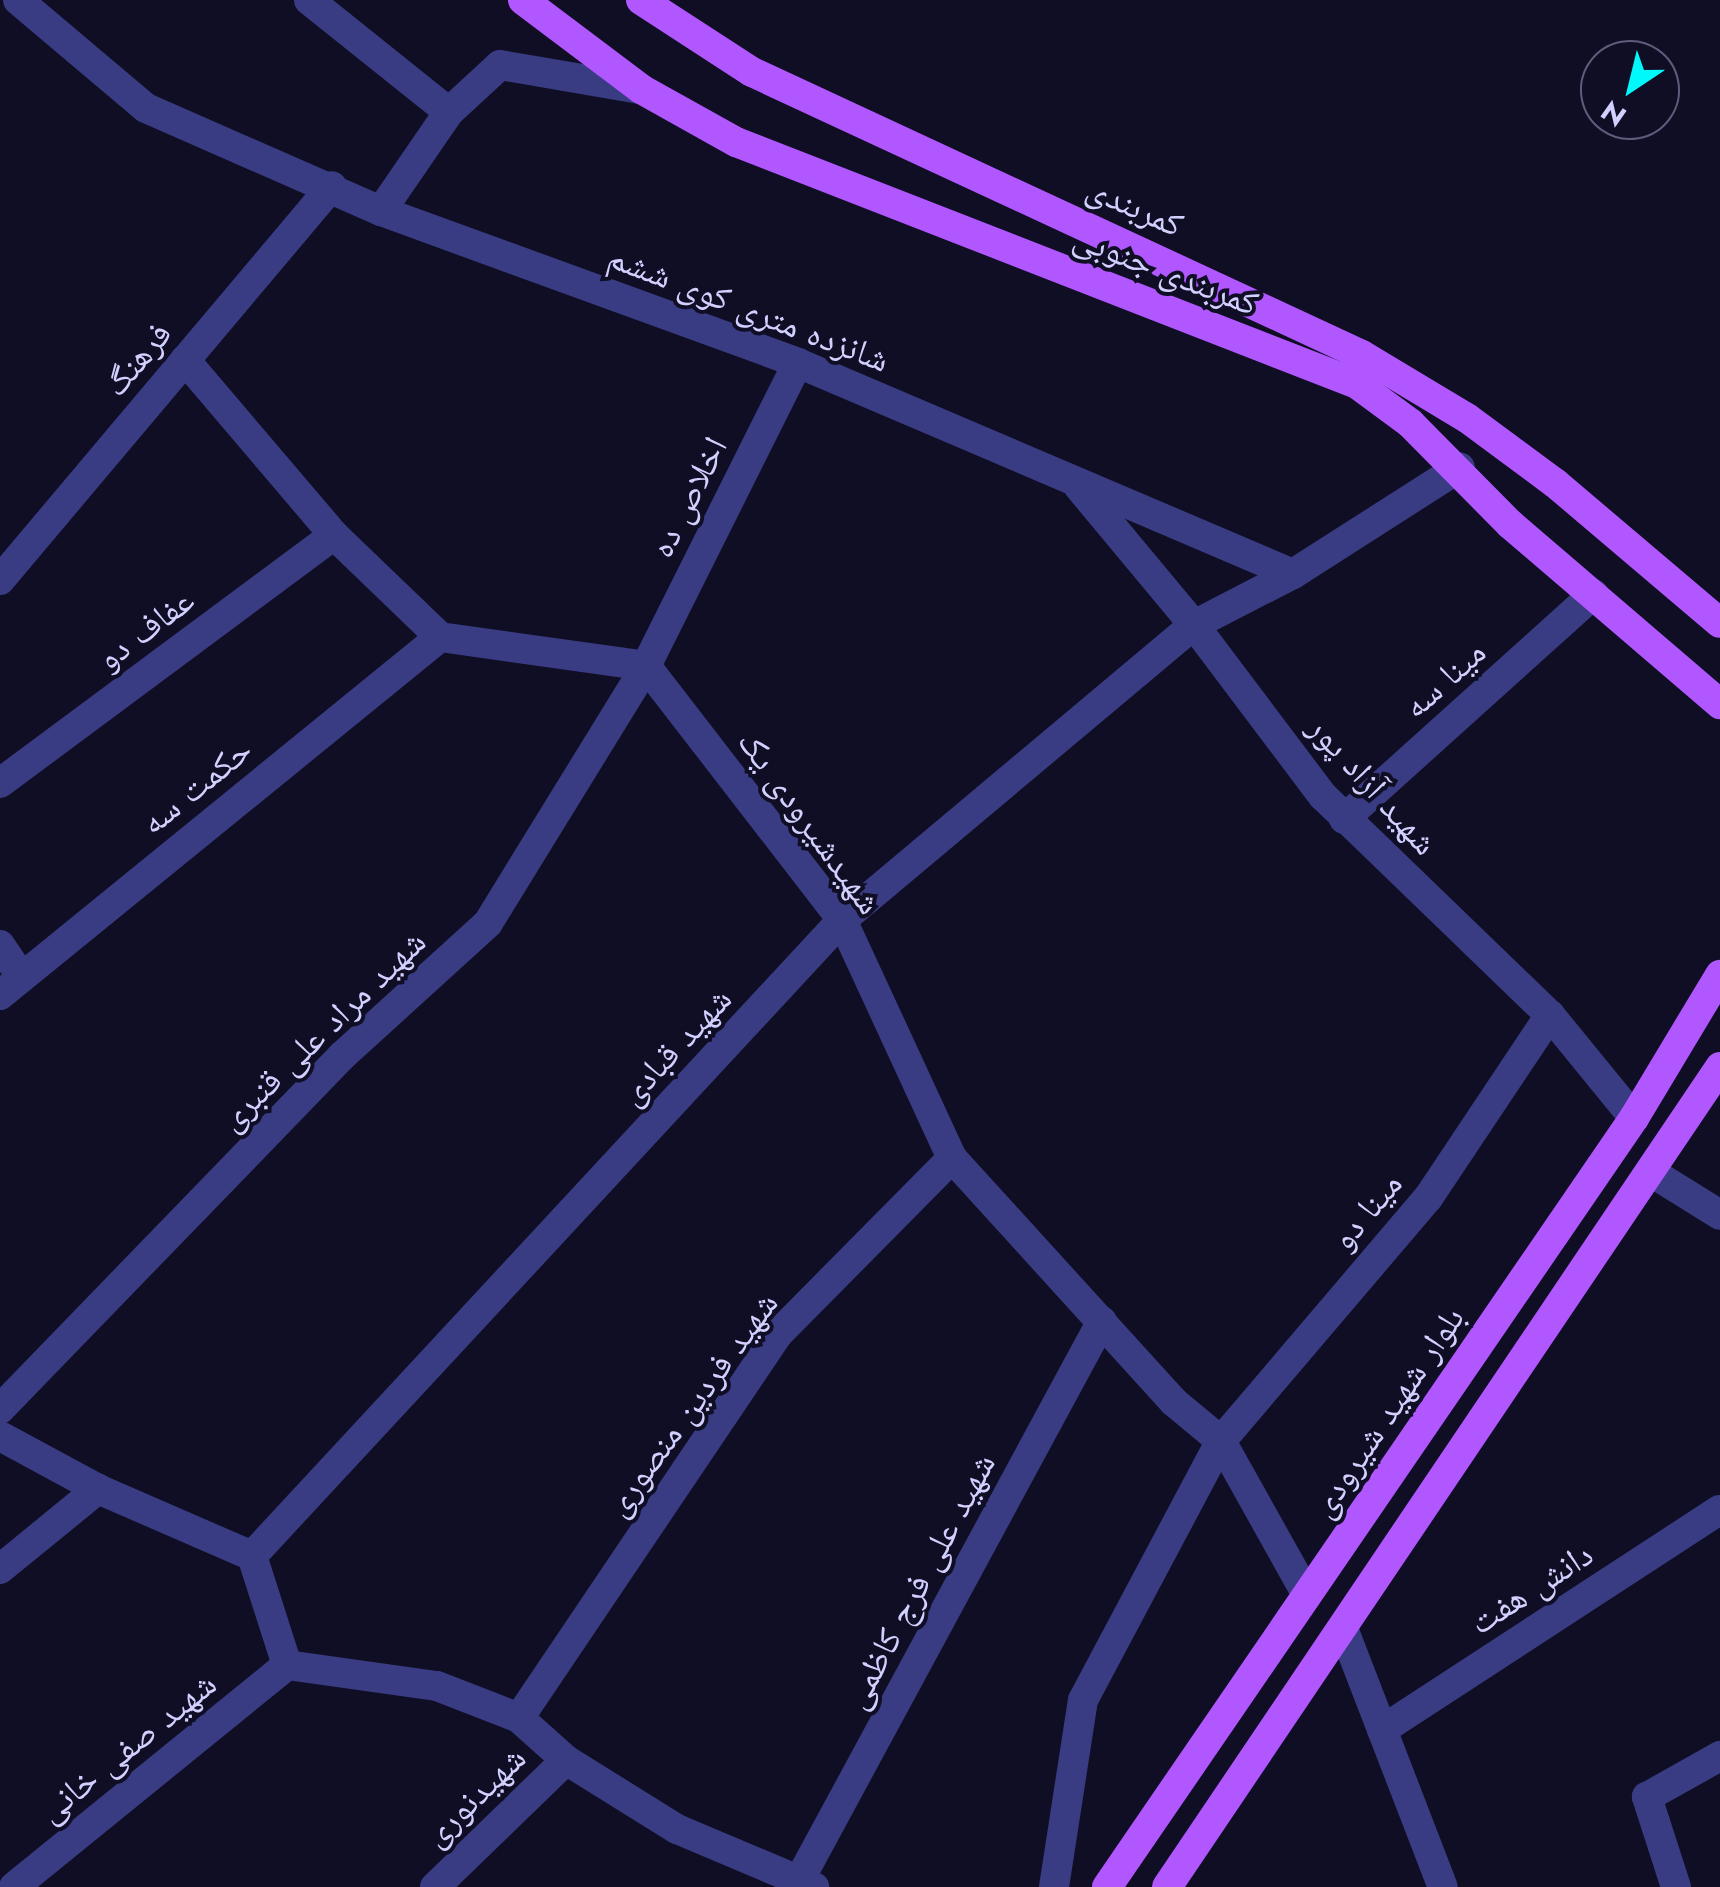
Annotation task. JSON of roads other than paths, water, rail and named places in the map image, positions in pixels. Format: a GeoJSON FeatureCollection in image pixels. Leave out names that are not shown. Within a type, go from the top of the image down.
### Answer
{"type":"FeatureCollection","features":[{"type":"Feature","properties":{"kind":"main road","name":"کمربندی جنوبی"},"geometry":{"type":"LineString","coordinates":[[523,0],[641,89],[736,142],[1358,384],[1460,468],[1510,524],[1720,704]]}},
{"type":"Feature","properties":{"kind":"main road","name":"کمربندی"},"geometry":{"type":"LineString","coordinates":[[641,0],[752,72],[1362,354],[1466,418],[1554,483],[1720,623]]}},
{"type":"Feature","properties":{"kind":"main road","name":"بلوار شهید شیرودی"},"geometry":{"type":"LineString","coordinates":[[1107,1887],[1634,1118],[1720,974]]}},
{"type":"Feature","properties":{"kind":"main road"},"geometry":{"type":"LineString","coordinates":[[1167,1887],[1344,1632],[1720,1067]]}},
{"type":"Feature","properties":{"kind":"street","name":"شانزده متری کوی ششم"},"geometry":{"type":"LineString","coordinates":[[18,0],[146,108],[332,186],[381,211],[798,363],[1293,574]]}},
{"type":"Feature","properties":{"kind":"street"},"geometry":{"type":"LineString","coordinates":[[309,0],[449,112]]}},
{"type":"Feature","properties":{"kind":"street"},"geometry":{"type":"LineString","coordinates":[[381,211],[449,112],[500,66],[641,89]]}},
{"type":"Feature","properties":{"kind":"street","name":"فرهنگ"},"geometry":{"type":"LineString","coordinates":[[0,580],[332,186]]}},
{"type":"Feature","properties":{"kind":"street"},"geometry":{"type":"LineString","coordinates":[[185,360],[334,535],[440,637],[646,666]]}},
{"type":"Feature","properties":{"kind":"street","name":"اخلاص ده"},"geometry":{"type":"LineString","coordinates":[[646,666],[798,363]]}},
{"type":"Feature","properties":{"kind":"street"},"geometry":{"type":"LineString","coordinates":[[1293,574],[1460,468]]}},
{"type":"Feature","properties":{"kind":"street","name":"شهید آزاد پور"},"geometry":{"type":"LineString","coordinates":[[1076,484],[1194,625],[1344,819],[1550,1015],[1634,1118]]}},
{"type":"Feature","properties":{"kind":"street","name":"عفاف دو"},"geometry":{"type":"LineString","coordinates":[[0,783],[334,535]]}},
{"type":"Feature","properties":{"kind":"street","name":"شهید قبادی"},"geometry":{"type":"LineString","coordinates":[[252,1556],[842,920],[1194,625],[1293,574]]}},
{"type":"Feature","properties":{"kind":"street","name":"مینا سه"},"geometry":{"type":"LineString","coordinates":[[1344,819],[1594,594]]}},
{"type":"Feature","properties":{"kind":"street","name":"حکمت سه"},"geometry":{"type":"LineString","coordinates":[[10,985],[440,637]]}},
{"type":"Feature","properties":{"kind":"street","name":"شهیدشیرودی یک"},"geometry":{"type":"LineString","coordinates":[[646,666],[842,920],[952,1158],[1174,1402],[1221,1441],[1307,1595]]}},
{"type":"Feature","properties":{"kind":"street","name":"شهید مراد علی قنبری"},"geometry":{"type":"LineString","coordinates":[[0,1410],[342,1056],[488,923],[646,666]]}},
{"type":"Feature","properties":{"kind":"street"},"geometry":{"type":"LineString","coordinates":[[0,945],[10,985]]}},
{"type":"Feature","properties":{"kind":"street","name":"مینا دو"},"geometry":{"type":"LineString","coordinates":[[1054,1887],[1083,1700],[1221,1441],[1428,1198],[1550,1015]]}},
{"type":"Feature","properties":{"kind":"street","name":"شهید فردین منصوری"},"geometry":{"type":"LineString","coordinates":[[519,1718],[778,1336],[952,1158]]}},
{"type":"Feature","properties":{"kind":"street"},"geometry":{"type":"LineString","coordinates":[[1650,1172],[1720,1215]]}},
{"type":"Feature","properties":{"kind":"street","name":"شهید علی فرج کاظمی"},"geometry":{"type":"LineString","coordinates":[[808,1882],[1102,1321]]}},
{"type":"Feature","properties":{"kind":"street"},"geometry":{"type":"LineString","coordinates":[[0,1436],[98,1489],[252,1556],[287,1665],[437,1686],[519,1718],[566,1760],[677,1829],[808,1882]]}},
{"type":"Feature","properties":{"kind":"street"},"geometry":{"type":"LineString","coordinates":[[0,1570],[98,1489]]}},
{"type":"Feature","properties":{"kind":"street","name":"دانش هفت"},"geometry":{"type":"LineString","coordinates":[[1382,1730],[1720,1510]]}},
{"type":"Feature","properties":{"kind":"street"},"geometry":{"type":"LineString","coordinates":[[1344,1632],[1444,1887]]}},
{"type":"Feature","properties":{"kind":"street","name":"شهید صفی خانی"},"geometry":{"type":"LineString","coordinates":[[14,1887],[287,1665]]}},
{"type":"Feature","properties":{"kind":"street"},"geometry":{"type":"LineString","coordinates":[[1676,1887],[1647,1797],[1720,1756]]}},
{"type":"Feature","properties":{"kind":"street","name":"شهیدنوری"},"geometry":{"type":"LineString","coordinates":[[435,1887],[566,1760]]}}]}
